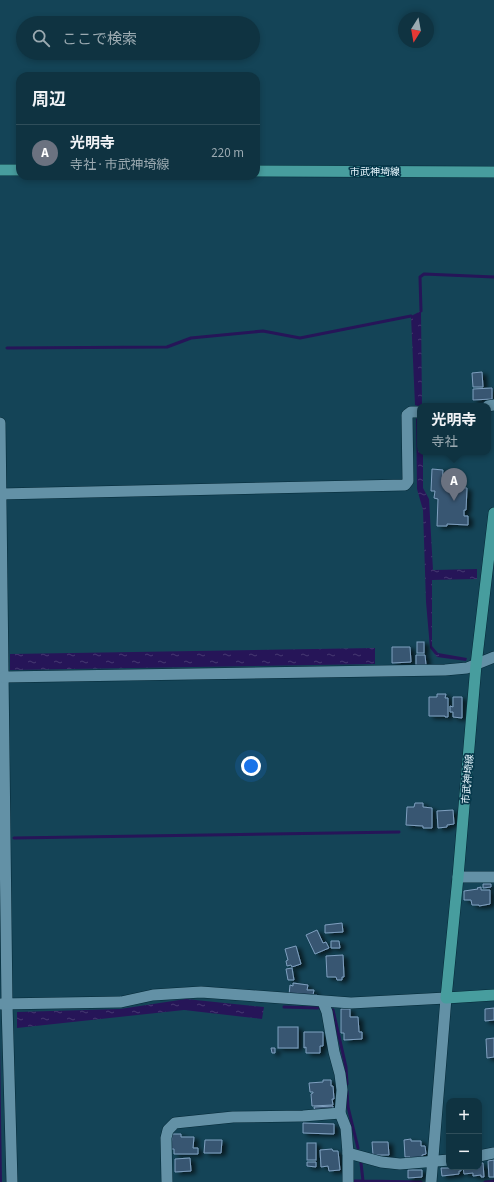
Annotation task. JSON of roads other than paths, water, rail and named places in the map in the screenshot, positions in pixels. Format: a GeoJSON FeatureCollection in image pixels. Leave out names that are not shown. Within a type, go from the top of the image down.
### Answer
{"type":"FeatureCollection","features":[{"type":"Feature","properties":{"kind":"main road"},"geometry":{"type":"LineString","coordinates":[[0,170],[16,170]]}},
{"type":"Feature","properties":{"kind":"main road","name":"市武神埼線"},"geometry":{"type":"LineString","coordinates":[[260,171],[494,172]]}},
{"type":"Feature","properties":{"kind":"main road","name":"市武神埼線"},"geometry":{"type":"LineString","coordinates":[[446,998],[476,665],[494,513]]}},
{"type":"Feature","properties":{"kind":"main road"},"geometry":{"type":"LineString","coordinates":[[446,998],[494,996]]}},
{"type":"Feature","properties":{"kind":"street"},"geometry":{"type":"LineString","coordinates":[[0,494],[405,485],[408,481],[408,415],[411,412],[417,412]]}},
{"type":"Feature","properties":{"kind":"street"},"geometry":{"type":"LineString","coordinates":[[0,423],[4,678],[3,1004],[12,1182]]}},
{"type":"Feature","properties":{"kind":"street"},"geometry":{"type":"LineString","coordinates":[[4,678],[445,670],[467,668],[494,656]]}},
{"type":"Feature","properties":{"kind":"street"},"geometry":{"type":"LineString","coordinates":[[458,877],[494,877]]}},
{"type":"Feature","properties":{"kind":"street"},"geometry":{"type":"LineString","coordinates":[[3,1004],[120,1002],[153,995],[201,992],[351,1003],[446,998],[431,1182]]}},
{"type":"Feature","properties":{"kind":"street"},"geometry":{"type":"LineString","coordinates":[[323,1002],[327,1012],[334,1052],[340,1074],[342,1090],[340,1113],[346,1128],[348,1182]]}},
{"type":"Feature","properties":{"kind":"street"},"geometry":{"type":"LineString","coordinates":[[167,1182],[166,1138],[168,1130],[176,1124],[233,1117],[303,1116],[340,1113]]}},
{"type":"Feature","properties":{"kind":"street"},"geometry":{"type":"LineString","coordinates":[[348,1153],[381,1162],[400,1164],[446,1160]]}},
{"type":"Feature","properties":{"kind":"street"},"geometry":{"type":"LineString","coordinates":[[482,1155],[494,1153]]}},
{"type":"Feature","properties":{"kind":"water"},"geometry":{"type":"Polygon","coordinates":[[[421,311],[422,403],[417,403],[417,406],[415,405],[411,316],[421,311]]]}},
{"type":"Feature","properties":{"kind":"water"},"geometry":{"type":"Polygon","coordinates":[[[417,418],[417,455],[423,455],[423,488],[429,499],[433,570],[477,569],[477,579],[432,580],[432,646],[438,653],[467,658],[466,661],[437,657],[430,648],[426,602],[423,510],[417,489],[416,419],[417,418]]]}},
{"type":"Feature","properties":{"kind":"water"},"geometry":{"type":"Polygon","coordinates":[[[375,648],[375,664],[10,670],[10,654],[375,648]]]}},
{"type":"Feature","properties":{"kind":"water"},"geometry":{"type":"Polygon","coordinates":[[[186,999],[264,1007],[262,1019],[184,1010],[17,1028],[17,1012],[120,1009],[186,999]]]}},
{"type":"Feature","properties":{"kind":"water"},"geometry":{"type":"Polygon","coordinates":[[[0,1045],[2,1182],[0,1182],[0,1045]]]}},
{"type":"Feature","properties":{"kind":"waterway"},"geometry":{"type":"LineString","coordinates":[[421,311],[420,277],[424,274],[494,277]]}},
{"type":"Feature","properties":{"kind":"waterway"},"geometry":{"type":"LineString","coordinates":[[7,348],[167,347],[191,338],[263,331],[300,338],[411,316]]}},
{"type":"Feature","properties":{"kind":"waterway"},"geometry":{"type":"LineString","coordinates":[[14,838],[399,832]]}},
{"type":"Feature","properties":{"kind":"waterway"},"geometry":{"type":"LineString","coordinates":[[284,1007],[318,1008]]}},
{"type":"Feature","properties":{"kind":"waterway"},"geometry":{"type":"LineString","coordinates":[[333,1010],[346,1067],[347,1084]]}},
{"type":"Feature","properties":{"kind":"waterway"},"geometry":{"type":"LineString","coordinates":[[347,1091],[348,1107],[358,1148]]}},
{"type":"Feature","properties":{"kind":"waterway"},"geometry":{"type":"LineString","coordinates":[[361,1163],[363,1181],[421,1182]]}},
{"type":"Feature","properties":{"kind":"waterway"},"geometry":{"type":"LineString","coordinates":[[354,1181],[363,1181]]}},
{"type":"Feature","properties":{"kind":"waterway"},"geometry":{"type":"LineString","coordinates":[[485,1182],[494,1181]]}},
{"type":"Feature","properties":{"kind":"place","name":"光明寺"},"geometry":{"type":"Point","coordinates":[454,501]}}]}
